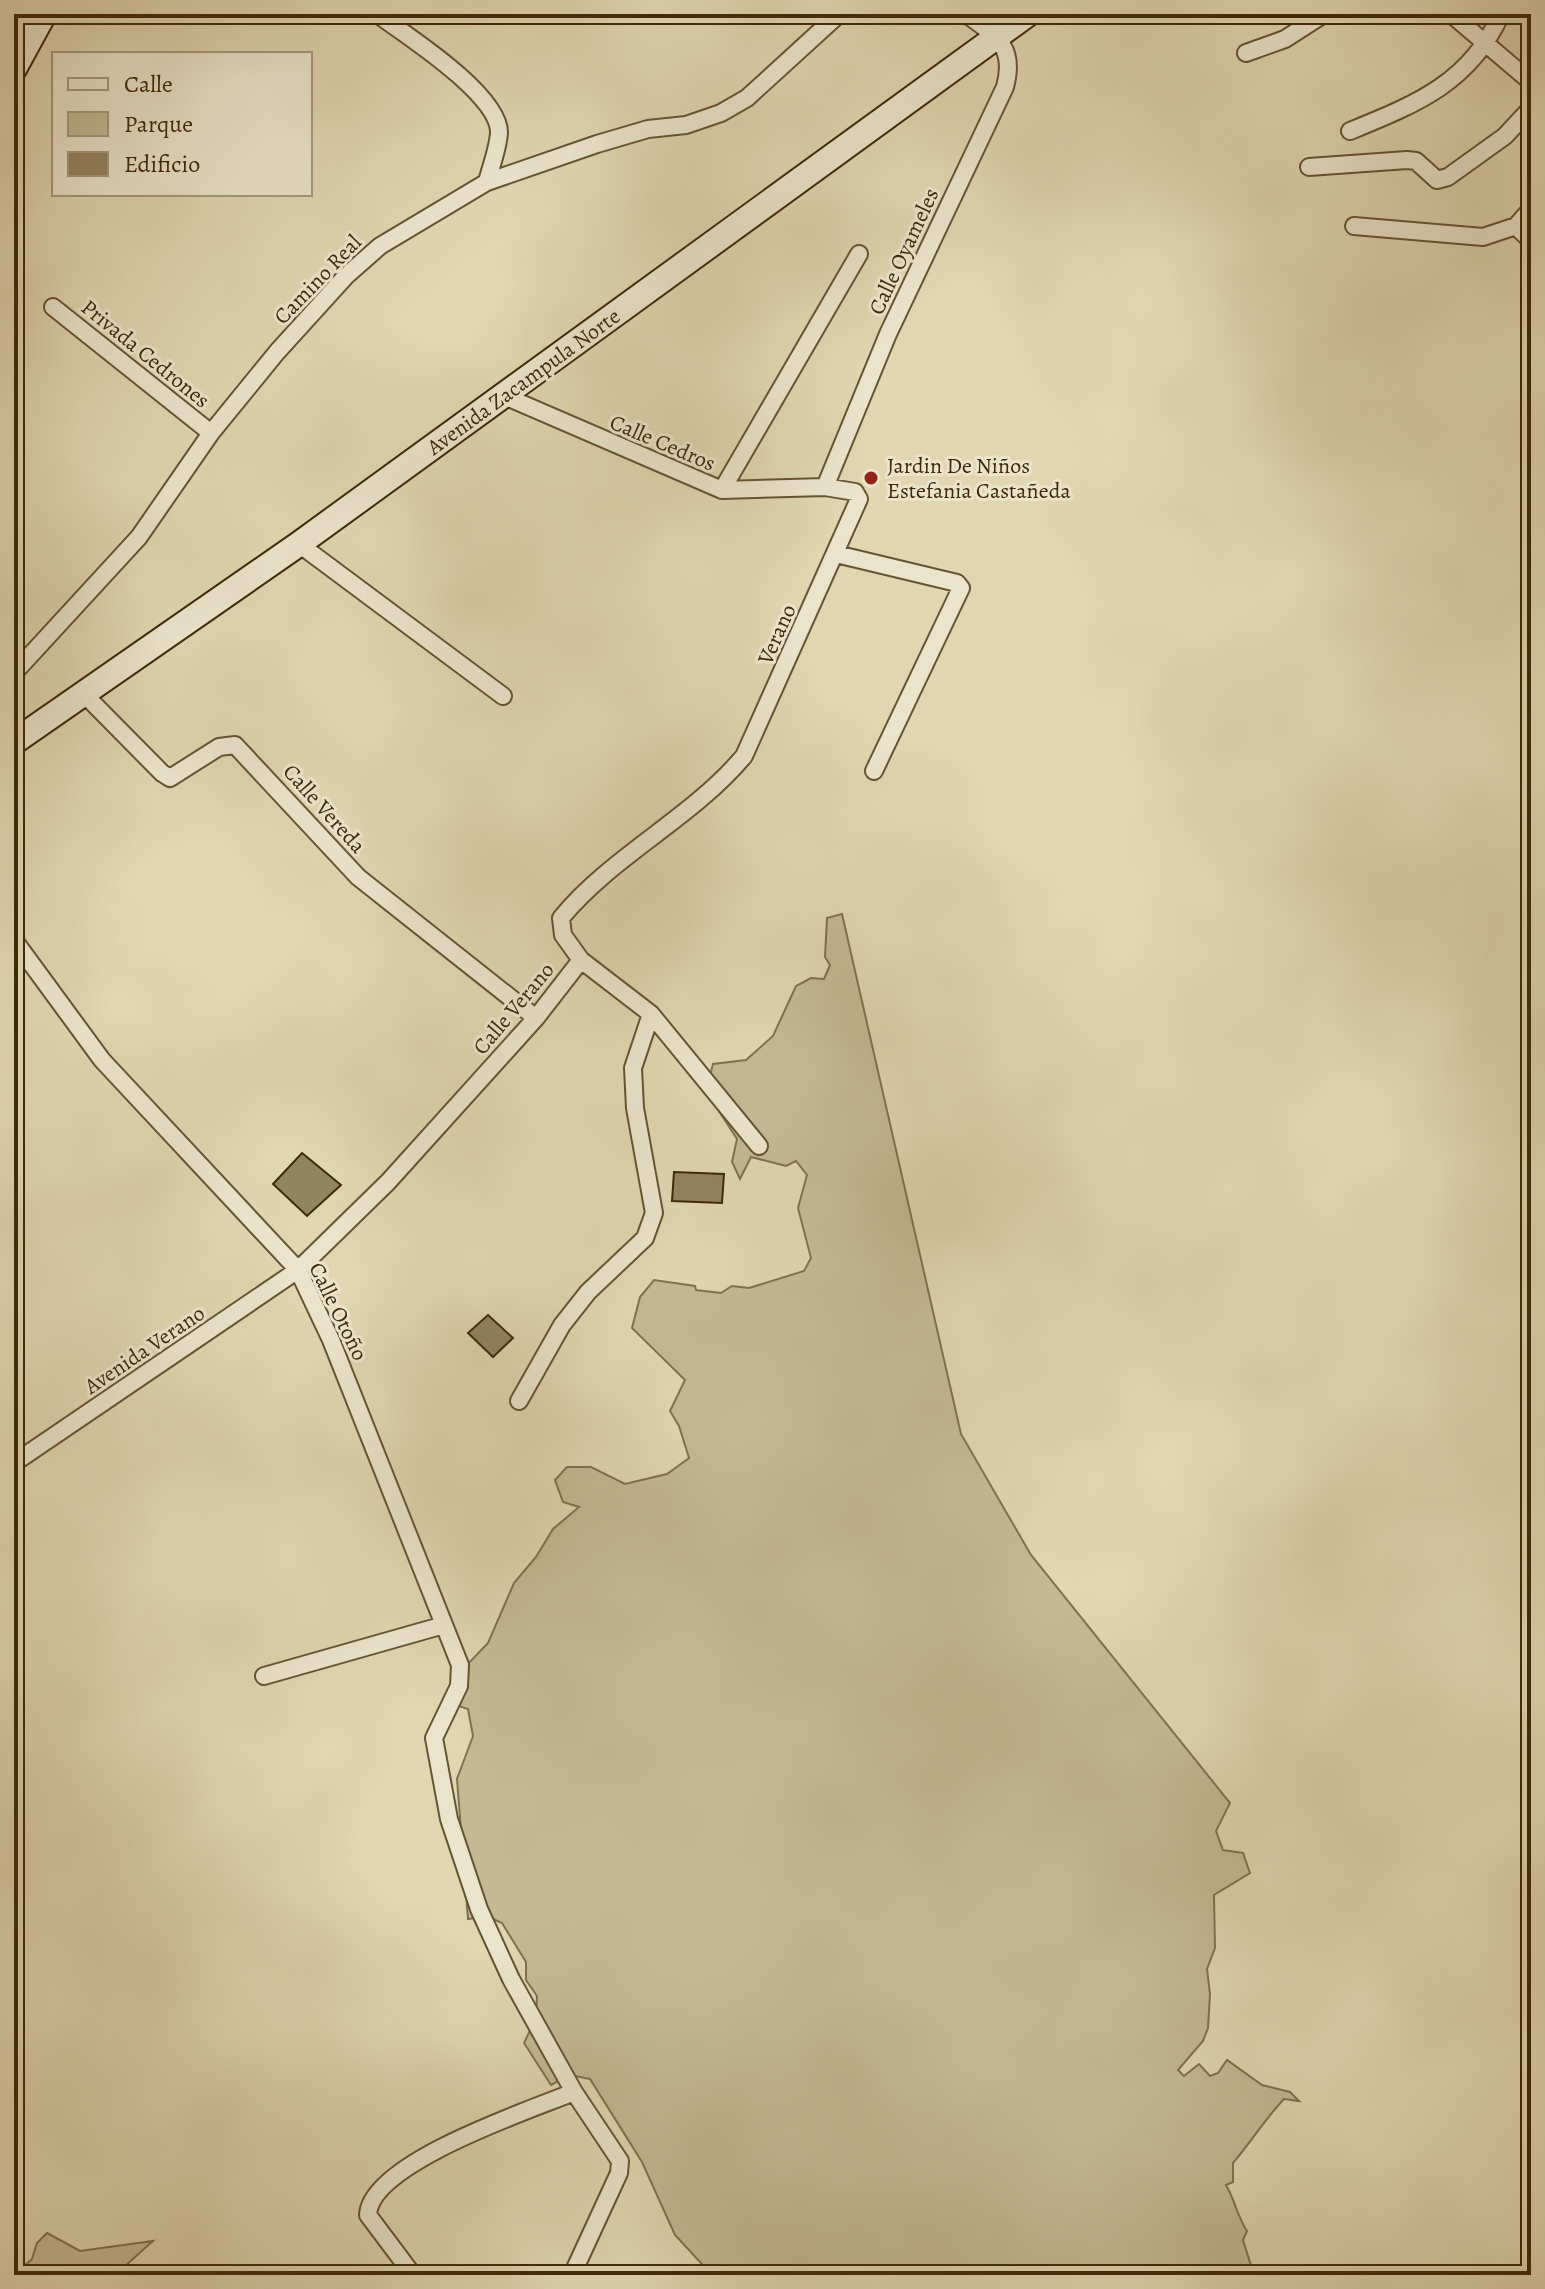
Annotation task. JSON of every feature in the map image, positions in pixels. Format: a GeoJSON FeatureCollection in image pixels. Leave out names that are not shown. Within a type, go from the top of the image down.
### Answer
{"type":"FeatureCollection","features":[{"type":"Feature","properties":{"kind":"main road"},"geometry":{"type":"LineString","coordinates":[[14,69],[44,14]]}},
{"type":"Feature","properties":{"kind":"main road","name":"Avenida Zacampula Norte"},"geometry":{"type":"LineString","coordinates":[[14,742],[299,544],[1028,14]]}},
{"type":"Feature","properties":{"kind":"street"},"geometry":{"type":"LineString","coordinates":[[377,14],[435,56],[496,117],[499,133],[487,182]]}},
{"type":"Feature","properties":{"kind":"street","name":"Camino Real"},"geometry":{"type":"LineString","coordinates":[[14,673],[139,537],[211,433],[277,352],[346,276],[380,246],[487,182],[597,144],[648,129],[686,125],[721,113],[747,98],[839,14]]}},
{"type":"Feature","properties":{"kind":"street"},"geometry":{"type":"LineString","coordinates":[[966,14],[997,36]]}},
{"type":"Feature","properties":{"kind":"street"},"geometry":{"type":"LineString","coordinates":[[1246,53],[1285,39],[1324,14]]}},
{"type":"Feature","properties":{"kind":"street"},"geometry":{"type":"LineString","coordinates":[[1451,14],[1531,82]]}},
{"type":"Feature","properties":{"kind":"street"},"geometry":{"type":"LineString","coordinates":[[1350,131],[1419,102],[1457,76],[1487,45],[1501,14]]}},
{"type":"Feature","properties":{"kind":"street","name":"Calle Oyameles"},"geometry":{"type":"LineString","coordinates":[[825,487],[888,334],[1005,87],[1008,55],[997,36]]}},
{"type":"Feature","properties":{"kind":"street"},"geometry":{"type":"LineString","coordinates":[[1309,167],[1407,160],[1416,161],[1437,180],[1448,177],[1505,136],[1531,108]]}},
{"type":"Feature","properties":{"kind":"street"},"geometry":{"type":"LineString","coordinates":[[1354,226],[1483,237],[1516,226],[1531,209]]}},
{"type":"Feature","properties":{"kind":"street"},"geometry":{"type":"LineString","coordinates":[[1516,226],[1531,241]]}},
{"type":"Feature","properties":{"kind":"street"},"geometry":{"type":"LineString","coordinates":[[722,490],[859,254]]}},
{"type":"Feature","properties":{"kind":"street","name":"Privada Cedrones"},"geometry":{"type":"LineString","coordinates":[[53,307],[211,433]]}},
{"type":"Feature","properties":{"kind":"street","name":"Calle Cedros"},"geometry":{"type":"LineString","coordinates":[[502,395],[722,490],[825,487],[855,492],[859,499]]}},
{"type":"Feature","properties":{"kind":"street","name":"Verano"},"geometry":{"type":"LineString","coordinates":[[722,782],[744,756],[859,499]]}},
{"type":"Feature","properties":{"kind":"street"},"geometry":{"type":"LineString","coordinates":[[299,544],[503,696]]}},
{"type":"Feature","properties":{"kind":"street"},"geometry":{"type":"LineString","coordinates":[[836,554],[957,583],[961,588],[874,771]]}},
{"type":"Feature","properties":{"kind":"street","name":"Calle Vereda"},"geometry":{"type":"LineString","coordinates":[[85,695],[170,778],[219,747],[235,745],[358,877],[536,1018]]}},
{"type":"Feature","properties":{"kind":"street","name":"Calle Verano"},"geometry":{"type":"LineString","coordinates":[[298,1270],[377,1194],[536,1018],[581,960],[563,935],[561,918],[607,875],[722,782]]}},
{"type":"Feature","properties":{"kind":"street","name":"Calle Otoño"},"geometry":{"type":"LineString","coordinates":[[14,940],[102,1060],[298,1270],[331,1340],[460,1665],[459,1686],[434,1738],[449,1819],[479,1909],[511,1979],[574,2092]]}},
{"type":"Feature","properties":{"kind":"street"},"geometry":{"type":"LineString","coordinates":[[581,960],[651,1014],[759,1146]]}},
{"type":"Feature","properties":{"kind":"street"},"geometry":{"type":"LineString","coordinates":[[519,1401],[562,1325],[588,1292],[645,1238],[654,1213],[635,1108],[633,1068],[651,1014]]}},
{"type":"Feature","properties":{"kind":"street","name":"Avenida Verano"},"geometry":{"type":"LineString","coordinates":[[14,1463],[298,1270]]}},
{"type":"Feature","properties":{"kind":"street"},"geometry":{"type":"LineString","coordinates":[[264,1676],[444,1625]]}},
{"type":"Feature","properties":{"kind":"street"},"geometry":{"type":"LineString","coordinates":[[413,2275],[368,2215],[371,2201],[378,2191],[434,2151],[574,2092],[611,2143],[620,2167],[572,2275]]}},
{"type":"Feature","properties":{"kind":"green space"},"geometry":{"type":"Polygon","coordinates":[[[842,914],[961,1434],[1031,1555],[1230,1803],[1216,1831],[1223,1850],[1243,1853],[1250,1873],[1214,1895],[1215,1948],[1207,1969],[1210,1994],[1208,2028],[1203,2041],[1178,2070],[1184,2076],[1199,2064],[1210,2076],[1218,2073],[1227,2060],[1262,2085],[1290,2092],[1299,2101],[1284,2099],[1277,2107],[1233,2163],[1233,2182],[1226,2185],[1247,2231],[1243,2240],[1254,2275],[712,2275],[675,2235],[642,2162],[590,2079],[570,2075],[551,2085],[524,2043],[536,2018],[537,1996],[526,1980],[526,1962],[502,1923],[487,1916],[468,1919],[457,1779],[473,1736],[468,1709],[449,1703],[464,1668],[488,1643],[514,1583],[536,1557],[553,1529],[579,1507],[563,1502],[555,1480],[567,1467],[591,1467],[625,1484],[667,1474],[689,1458],[679,1426],[670,1411],[685,1380],[632,1328],[640,1297],[654,1280],[721,1293],[732,1286],[749,1288],[804,1271],[811,1258],[798,1208],[807,1175],[796,1161],[786,1166],[751,1157],[740,1179],[732,1162],[737,1139],[706,1091],[713,1064],[746,1060],[773,1036],[796,986],[811,978],[824,979],[830,965],[825,957],[827,918],[842,914]]]}},
{"type":"Feature","properties":{"kind":"green space"},"geometry":{"type":"Polygon","coordinates":[[[47,2233],[80,2251],[153,2241],[115,2275],[14,2275],[32,2259],[37,2243],[47,2233]]]}},
{"type":"Feature","properties":{"kind":"building"},"geometry":{"type":"Polygon","coordinates":[[[302,1153],[341,1185],[307,1216],[273,1184],[302,1153]]]}},
{"type":"Feature","properties":{"kind":"building"},"geometry":{"type":"Polygon","coordinates":[[[674,1172],[724,1174],[722,1203],[672,1201],[674,1172]]]}},
{"type":"Feature","properties":{"kind":"building"},"geometry":{"type":"Polygon","coordinates":[[[488,1315],[513,1338],[493,1357],[468,1333],[488,1315]]]}},
{"type":"Feature","properties":{"kind":"place","name":"Jardin De Niños Estefania Castañeda"},"geometry":{"type":"Point","coordinates":[871,478]}}]}
